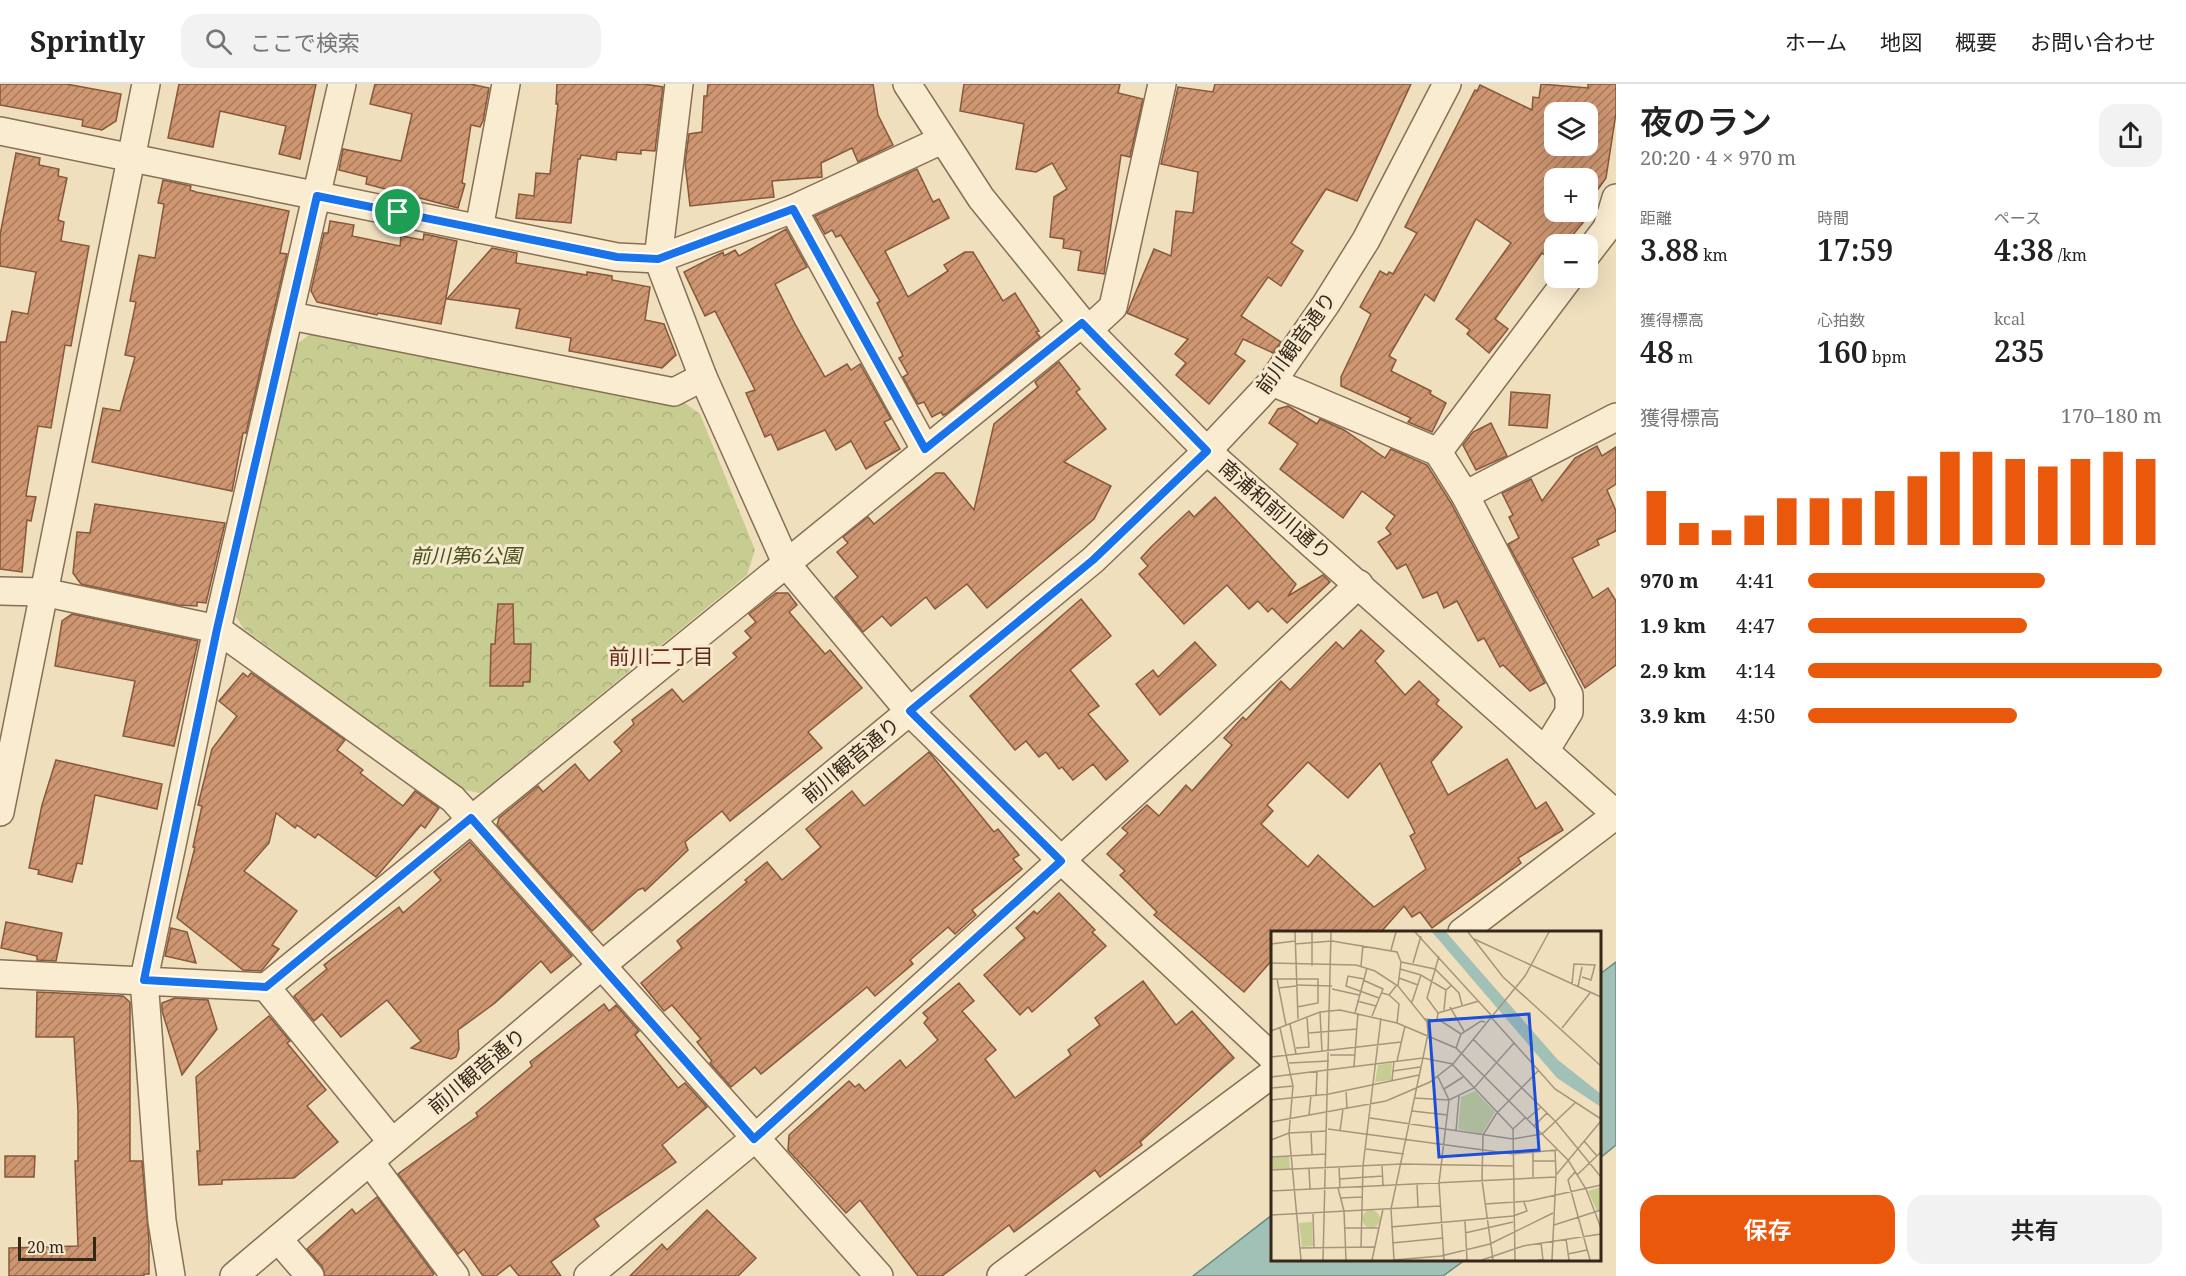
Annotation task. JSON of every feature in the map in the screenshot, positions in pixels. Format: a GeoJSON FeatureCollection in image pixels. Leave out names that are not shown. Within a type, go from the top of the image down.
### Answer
{"type":"FeatureCollection","features":[{"type":"Feature","properties":{"kind":"street"},"geometry":{"type":"LineString","coordinates":[[0,812],[3,782],[146,84]]}},
{"type":"Feature","properties":{"kind":"street"},"geometry":{"type":"LineString","coordinates":[[171,1276],[162,1221],[144,980],[217,629],[291,316],[342,84]]}},
{"type":"Feature","properties":{"kind":"street"},"geometry":{"type":"LineString","coordinates":[[479,229],[506,84]]}},
{"type":"Feature","properties":{"kind":"street"},"geometry":{"type":"LineString","coordinates":[[679,84],[658,259],[703,377],[787,565],[910,711],[1061,861],[1271,1056]]}},
{"type":"Feature","properties":{"kind":"street","name":"南浦和前川通り"},"geometry":{"type":"LineString","coordinates":[[907,84],[981,198],[1085,326],[1207,451],[1616,814]]}},
{"type":"Feature","properties":{"kind":"street"},"geometry":{"type":"LineString","coordinates":[[0,974],[266,987],[471,818],[787,565],[925,449],[1113,307],[1162,84]]}},
{"type":"Feature","properties":{"kind":"street","name":"前川観音通り"},"geometry":{"type":"LineString","coordinates":[[234,1276],[601,966],[1093,560],[1207,451],[1272,382],[1366,240],[1447,84]]}},
{"type":"Feature","properties":{"kind":"street"},"geometry":{"type":"LineString","coordinates":[[0,130],[617,257],[658,259],[793,209],[942,140]]}},
{"type":"Feature","properties":{"kind":"street"},"geometry":{"type":"LineString","coordinates":[[1598,239],[1606,228],[1616,198]]}},
{"type":"Feature","properties":{"kind":"street"},"geometry":{"type":"LineString","coordinates":[[793,209],[925,449]]}},
{"type":"Feature","properties":{"kind":"street"},"geometry":{"type":"LineString","coordinates":[[1438,452],[1561,288]]}},
{"type":"Feature","properties":{"kind":"street"},"geometry":{"type":"LineString","coordinates":[[291,316],[674,392],[703,377]]}},
{"type":"Feature","properties":{"kind":"street"},"geometry":{"type":"LineString","coordinates":[[1272,382],[1438,452],[1465,495],[1569,695],[1569,712],[1545,751]]}},
{"type":"Feature","properties":{"kind":"street"},"geometry":{"type":"LineString","coordinates":[[1465,495],[1616,417]]}},
{"type":"Feature","properties":{"kind":"street"},"geometry":{"type":"LineString","coordinates":[[588,1276],[754,1139],[1061,861],[1359,584]]}},
{"type":"Feature","properties":{"kind":"street"},"geometry":{"type":"LineString","coordinates":[[0,591],[43,592],[217,629],[453,799],[754,1139],[879,1276]]}},
{"type":"Feature","properties":{"kind":"street"},"geometry":{"type":"LineString","coordinates":[[1465,931],[1616,814]]}},
{"type":"Feature","properties":{"kind":"street"},"geometry":{"type":"LineString","coordinates":[[266,987],[392,1142]]}},
{"type":"Feature","properties":{"kind":"street"},"geometry":{"type":"LineString","coordinates":[[1000,1276],[1271,1075]]}},
{"type":"Feature","properties":{"kind":"street"},"geometry":{"type":"LineString","coordinates":[[370,1162],[455,1276]]}},
{"type":"Feature","properties":{"kind":"street"},"geometry":{"type":"LineString","coordinates":[[278,1239],[310,1276]]}},
{"type":"Feature","properties":{"kind":"green space","name":"前川第6公園"},"geometry":{"type":"Polygon","coordinates":[[[313,332],[685,403],[700,414],[755,550],[747,575],[480,793],[460,789],[243,628],[236,616],[297,344],[313,332]]]}},
{"type":"Feature","properties":{"kind":"water"},"geometry":{"type":"Polygon","coordinates":[[[1616,962],[1616,1145],[1601,1157],[1601,973],[1616,962]]]}},
{"type":"Feature","properties":{"kind":"water"},"geometry":{"type":"Polygon","coordinates":[[[1271,1216],[1271,1261],[1464,1261],[1443,1276],[1193,1276],[1271,1216]]]}},
{"type":"Feature","properties":{"kind":"building"},"geometry":{"type":"Polygon","coordinates":[[[0,84],[66,84],[121,94],[116,121],[102,130],[82,126],[83,120],[0,105],[0,84]]]}},
{"type":"Feature","properties":{"kind":"building"},"geometry":{"type":"Polygon","coordinates":[[[179,84],[316,84],[300,159],[279,154],[286,126],[220,111],[213,147],[168,138],[179,84]]]}},
{"type":"Feature","properties":{"kind":"building"},"geometry":{"type":"Polygon","coordinates":[[[375,84],[470,84],[489,88],[483,121],[480,127],[471,125],[462,183],[465,184],[458,208],[366,184],[367,177],[339,170],[343,149],[401,161],[412,114],[370,104],[375,84]]]}},
{"type":"Feature","properties":{"kind":"building"},"geometry":{"type":"Polygon","coordinates":[[[557,84],[644,84],[663,87],[655,151],[641,150],[641,154],[617,152],[616,160],[581,155],[578,159],[571,223],[516,218],[519,194],[534,196],[536,173],[550,174],[558,104],[556,104],[557,84]]]}},
{"type":"Feature","properties":{"kind":"building"},"geometry":{"type":"Polygon","coordinates":[[[708,84],[873,84],[878,115],[893,145],[858,162],[852,148],[821,163],[822,177],[772,181],[774,197],[690,206],[685,163],[689,134],[702,132],[704,96],[707,96],[708,84]]]}},
{"type":"Feature","properties":{"kind":"building"},"geometry":{"type":"Polygon","coordinates":[[[964,84],[1120,84],[1118,93],[1143,99],[1130,157],[1121,155],[1104,274],[1078,270],[1081,251],[1063,248],[1064,239],[1050,237],[1054,197],[1067,189],[1052,163],[1036,172],[1016,169],[1024,124],[960,111],[964,84]]]}},
{"type":"Feature","properties":{"kind":"building"},"geometry":{"type":"Polygon","coordinates":[[[1215,84],[1411,84],[1357,201],[1326,189],[1291,243],[1303,251],[1281,286],[1268,277],[1241,316],[1281,342],[1273,353],[1243,339],[1235,354],[1245,361],[1209,404],[1176,375],[1186,363],[1175,354],[1188,339],[1127,313],[1154,249],[1171,256],[1176,211],[1193,213],[1198,172],[1161,164],[1178,87],[1213,92],[1215,84]]]}},
{"type":"Feature","properties":{"kind":"building"},"geometry":{"type":"Polygon","coordinates":[[[1541,84],[1588,88],[1588,84],[1616,84],[1616,113],[1606,178],[1598,189],[1598,168],[1544,168],[1544,222],[1584,222],[1573,234],[1544,234],[1544,254],[1542,253],[1495,319],[1508,329],[1489,353],[1467,334],[1470,330],[1456,319],[1511,243],[1476,219],[1434,301],[1425,294],[1389,356],[1396,360],[1391,371],[1431,391],[1430,394],[1446,403],[1432,432],[1408,422],[1411,418],[1341,386],[1341,377],[1371,314],[1360,307],[1380,271],[1387,275],[1389,272],[1393,274],[1417,233],[1405,227],[1475,90],[1477,91],[1480,85],[1532,110],[1533,97],[1539,98],[1541,84]]]}},
{"type":"Feature","properties":{"kind":"building"},"geometry":{"type":"Polygon","coordinates":[[[16,153],[40,158],[39,165],[59,169],[58,176],[67,178],[58,220],[64,222],[61,241],[89,246],[71,346],[65,345],[51,428],[38,426],[26,496],[36,497],[31,521],[27,520],[22,572],[0,569],[0,342],[6,342],[12,311],[28,314],[36,272],[0,266],[0,235],[16,153]]]}},
{"type":"Feature","properties":{"kind":"building"},"geometry":{"type":"Polygon","coordinates":[[[917,169],[933,202],[939,199],[949,218],[885,251],[908,297],[948,271],[944,265],[965,252],[973,252],[1003,301],[1015,293],[1039,331],[1036,332],[1040,337],[946,414],[943,415],[941,412],[932,417],[924,402],[918,404],[903,377],[908,374],[899,358],[903,356],[877,303],[880,301],[841,235],[836,237],[832,230],[825,234],[815,216],[917,169]]]}},
{"type":"Feature","properties":{"kind":"building"},"geometry":{"type":"Polygon","coordinates":[[[163,180],[191,186],[190,190],[196,192],[289,211],[280,253],[287,254],[246,433],[243,433],[232,491],[92,462],[103,408],[120,411],[135,357],[125,355],[136,302],[130,301],[139,255],[155,258],[164,204],[158,203],[163,180]]]}},
{"type":"Feature","properties":{"kind":"building"},"geometry":{"type":"Polygon","coordinates":[[[330,221],[354,225],[352,236],[400,246],[401,236],[423,240],[424,234],[457,241],[441,324],[378,313],[377,315],[317,302],[311,291],[324,233],[328,233],[330,221]]]}},
{"type":"Feature","properties":{"kind":"building"},"geometry":{"type":"Polygon","coordinates":[[[786,229],[807,267],[775,284],[795,324],[825,377],[847,364],[851,370],[860,364],[891,419],[884,422],[900,449],[866,469],[851,441],[836,450],[825,430],[778,450],[771,434],[765,437],[746,393],[755,390],[715,311],[705,316],[684,272],[723,252],[724,256],[735,250],[739,256],[786,229]]]}},
{"type":"Feature","properties":{"kind":"building"},"geometry":{"type":"Polygon","coordinates":[[[492,248],[517,253],[516,263],[587,275],[587,272],[612,276],[612,280],[650,287],[645,320],[664,324],[676,355],[662,368],[569,351],[571,338],[516,328],[520,309],[447,299],[492,248]]]}},
{"type":"Feature","properties":{"kind":"building"},"geometry":{"type":"Polygon","coordinates":[[[1059,362],[1080,389],[1076,392],[1106,429],[1064,462],[1111,486],[1094,519],[987,608],[967,584],[935,609],[926,597],[891,626],[882,616],[863,632],[835,597],[858,577],[837,552],[848,543],[843,537],[868,517],[874,524],[936,473],[944,473],[974,510],[994,424],[1038,387],[1035,382],[1059,362]]]}},
{"type":"Feature","properties":{"kind":"building"},"geometry":{"type":"Polygon","coordinates":[[[1511,392],[1550,395],[1547,428],[1509,425],[1511,392]]]}},
{"type":"Feature","properties":{"kind":"building"},"geometry":{"type":"Polygon","coordinates":[[[1288,406],[1317,424],[1320,419],[1344,430],[1385,458],[1391,449],[1427,465],[1451,503],[1545,683],[1530,691],[1503,665],[1500,667],[1484,638],[1478,641],[1457,601],[1444,608],[1437,592],[1423,598],[1406,564],[1397,569],[1378,542],[1391,534],[1386,528],[1395,516],[1362,491],[1343,518],[1280,469],[1298,444],[1269,423],[1278,409],[1288,406]]]}},
{"type":"Feature","properties":{"kind":"building"},"geometry":{"type":"Polygon","coordinates":[[[1491,423],[1507,456],[1476,470],[1463,445],[1473,432],[1491,423]]]}},
{"type":"Feature","properties":{"kind":"building"},"geometry":{"type":"Polygon","coordinates":[[[1597,446],[1602,456],[1616,447],[1616,484],[1607,490],[1616,511],[1616,531],[1597,540],[1599,545],[1572,558],[1593,598],[1608,588],[1616,601],[1616,665],[1585,688],[1508,544],[1519,538],[1509,517],[1513,515],[1502,493],[1531,479],[1542,501],[1575,458],[1597,446]]]}},
{"type":"Feature","properties":{"kind":"building"},"geometry":{"type":"Polygon","coordinates":[[[1215,497],[1296,584],[1288,596],[1323,575],[1330,582],[1287,623],[1272,608],[1268,612],[1258,601],[1249,609],[1227,585],[1184,624],[1139,574],[1148,566],[1141,558],[1152,546],[1189,511],[1194,517],[1215,497]]]}},
{"type":"Feature","properties":{"kind":"building"},"geometry":{"type":"Polygon","coordinates":[[[95,504],[225,523],[206,603],[197,602],[197,606],[178,605],[81,584],[73,573],[77,532],[90,533],[95,504]]]}},
{"type":"Feature","properties":{"kind":"building"},"geometry":{"type":"Polygon","coordinates":[[[776,593],[788,593],[797,605],[789,612],[825,654],[830,650],[862,688],[808,732],[822,748],[730,821],[722,811],[685,842],[688,850],[645,891],[643,888],[638,890],[592,931],[497,825],[499,818],[538,786],[543,792],[575,764],[589,781],[622,751],[614,742],[634,724],[632,720],[672,689],[683,702],[737,657],[733,653],[751,638],[745,631],[756,622],[749,614],[776,593]]]}},
{"type":"Feature","properties":{"kind":"building"},"geometry":{"type":"Polygon","coordinates":[[[1081,599],[1111,636],[1070,670],[1099,706],[1088,714],[1128,761],[1106,780],[1093,764],[1073,780],[1062,767],[1059,769],[1046,752],[1039,757],[1026,741],[1015,750],[970,696],[1081,599]]]}},
{"type":"Feature","properties":{"kind":"building"},"geometry":{"type":"Polygon","coordinates":[[[498,604],[513,604],[514,644],[531,644],[530,682],[523,682],[523,686],[490,686],[491,644],[495,644],[498,604]]]}},
{"type":"Feature","properties":{"kind":"building"},"geometry":{"type":"Polygon","coordinates":[[[72,614],[198,641],[174,746],[123,736],[135,681],[55,666],[62,621],[72,614]]]}},
{"type":"Feature","properties":{"kind":"building"},"geometry":{"type":"Polygon","coordinates":[[[1361,630],[1384,651],[1375,661],[1405,695],[1419,681],[1439,700],[1436,704],[1462,727],[1431,762],[1448,795],[1507,759],[1536,809],[1546,802],[1563,830],[1518,858],[1521,863],[1432,928],[1420,912],[1412,917],[1404,906],[1382,931],[1271,931],[1271,961],[1244,992],[1154,915],[1157,912],[1120,875],[1125,871],[1107,854],[1128,833],[1122,828],[1147,805],[1159,816],[1186,785],[1192,791],[1232,745],[1224,738],[1243,717],[1246,720],[1281,681],[1290,690],[1336,642],[1343,649],[1361,630]],[[1308,762],[1267,805],[1273,811],[1261,824],[1308,867],[1318,855],[1374,907],[1426,869],[1410,836],[1415,833],[1380,763],[1348,798],[1308,762]]]}},
{"type":"Feature","properties":{"kind":"building"},"geometry":{"type":"Polygon","coordinates":[[[1195,642],[1216,665],[1160,715],[1136,684],[1153,670],[1158,677],[1195,642]]]}},
{"type":"Feature","properties":{"kind":"building"},"geometry":{"type":"Polygon","coordinates":[[[243,673],[248,677],[251,673],[345,740],[337,750],[363,770],[360,773],[403,806],[415,791],[439,808],[425,828],[421,825],[376,877],[318,834],[315,838],[297,825],[295,828],[276,813],[269,843],[244,871],[297,911],[272,945],[279,949],[261,971],[243,970],[177,918],[195,847],[193,847],[202,806],[198,805],[212,749],[237,716],[219,701],[243,673]]]}},
{"type":"Feature","properties":{"kind":"building"},"geometry":{"type":"Polygon","coordinates":[[[929,752],[994,832],[998,829],[1019,855],[1013,859],[1022,869],[972,910],[976,915],[955,934],[948,927],[910,960],[913,964],[875,996],[867,987],[761,1074],[755,1067],[731,1087],[710,1063],[712,1061],[697,1042],[701,1039],[672,1005],[664,1011],[641,983],[682,948],[677,941],[747,882],[745,880],[767,862],[782,880],[821,847],[806,829],[852,791],[864,806],[929,752]]]}},
{"type":"Feature","properties":{"kind":"building"},"geometry":{"type":"Polygon","coordinates":[[[56,760],[162,784],[157,809],[95,795],[82,864],[77,863],[72,882],[38,874],[39,870],[29,868],[42,805],[56,760]]]}},
{"type":"Feature","properties":{"kind":"building"},"geometry":{"type":"Polygon","coordinates":[[[470,842],[572,956],[551,973],[541,961],[495,1003],[458,1030],[459,1049],[456,1057],[451,1059],[411,1048],[421,1041],[387,1000],[341,1037],[322,1014],[314,1021],[294,996],[327,969],[324,965],[399,907],[403,913],[441,880],[434,872],[470,842]]]}},
{"type":"Feature","properties":{"kind":"building"},"geometry":{"type":"Polygon","coordinates":[[[1059,893],[1095,930],[1092,932],[1106,946],[1032,1012],[1028,1007],[1020,1015],[984,975],[1025,938],[1016,928],[1034,911],[1037,914],[1059,893]]]}},
{"type":"Feature","properties":{"kind":"building"},"geometry":{"type":"Polygon","coordinates":[[[6,922],[62,933],[56,961],[37,960],[37,956],[1,948],[6,922]]]}},
{"type":"Feature","properties":{"kind":"building"},"geometry":{"type":"Polygon","coordinates":[[[171,928],[187,932],[196,963],[165,956],[171,928]]]}},
{"type":"Feature","properties":{"kind":"building"},"geometry":{"type":"Polygon","coordinates":[[[1143,981],[1176,1025],[1192,1011],[1234,1058],[1140,1142],[1142,1145],[1100,1177],[1095,1170],[1014,1232],[1009,1225],[942,1276],[918,1276],[860,1200],[846,1213],[788,1150],[789,1135],[849,1081],[855,1087],[859,1084],[865,1091],[900,1060],[906,1068],[938,1040],[924,1023],[928,1018],[923,1013],[959,983],[974,1001],[962,1011],[996,1050],[985,1059],[1015,1098],[1071,1055],[1068,1050],[1100,1025],[1095,1018],[1143,981]]]}},
{"type":"Feature","properties":{"kind":"building"},"geometry":{"type":"Polygon","coordinates":[[[37,992],[123,996],[130,1002],[130,1161],[142,1161],[149,1241],[149,1274],[144,1274],[144,1276],[9,1276],[9,1248],[78,1246],[75,1161],[78,1161],[78,1111],[74,1037],[36,1037],[37,992]]]}},
{"type":"Feature","properties":{"kind":"building"},"geometry":{"type":"Polygon","coordinates":[[[175,998],[208,1000],[217,1029],[182,1075],[162,1011],[162,1003],[175,998]]]}},
{"type":"Feature","properties":{"kind":"building"},"geometry":{"type":"Polygon","coordinates":[[[604,1004],[609,1011],[616,1005],[639,1031],[635,1035],[678,1088],[685,1083],[707,1107],[662,1145],[676,1162],[594,1219],[599,1226],[551,1262],[561,1276],[519,1276],[510,1265],[496,1276],[483,1276],[464,1249],[458,1254],[398,1174],[478,1116],[476,1113],[532,1066],[530,1062],[604,1004]]]}},
{"type":"Feature","properties":{"kind":"building"},"geometry":{"type":"Polygon","coordinates":[[[269,1016],[290,1041],[287,1043],[326,1090],[307,1106],[338,1142],[294,1178],[222,1180],[222,1184],[199,1185],[197,1151],[200,1151],[196,1077],[269,1016]]]}},
{"type":"Feature","properties":{"kind":"building"},"geometry":{"type":"Polygon","coordinates":[[[5,1156],[35,1156],[34,1177],[5,1177],[5,1156]]]}},
{"type":"Feature","properties":{"kind":"building"},"geometry":{"type":"Polygon","coordinates":[[[377,1197],[434,1274],[432,1276],[325,1276],[322,1266],[307,1249],[352,1209],[356,1214],[377,1197]]]}},
{"type":"Feature","properties":{"kind":"building"},"geometry":{"type":"Polygon","coordinates":[[[707,1210],[756,1258],[738,1276],[630,1276],[662,1244],[667,1250],[707,1210]]]}},
{"type":"Feature","properties":{"kind":"district","name":"前川二丁目"},"geometry":{"type":"Point","coordinates":[661,657]}},
{"type":"Feature","properties":{"kind":"route"},"geometry":{"type":"LineString","coordinates":[[317,196],[398,212],[617,257],[658,259],[793,209],[925,449],[1082,323],[1207,451],[1093,560],[910,711],[1061,861],[754,1139],[471,818],[266,987],[144,980],[217,629],[317,196]]}}]}
